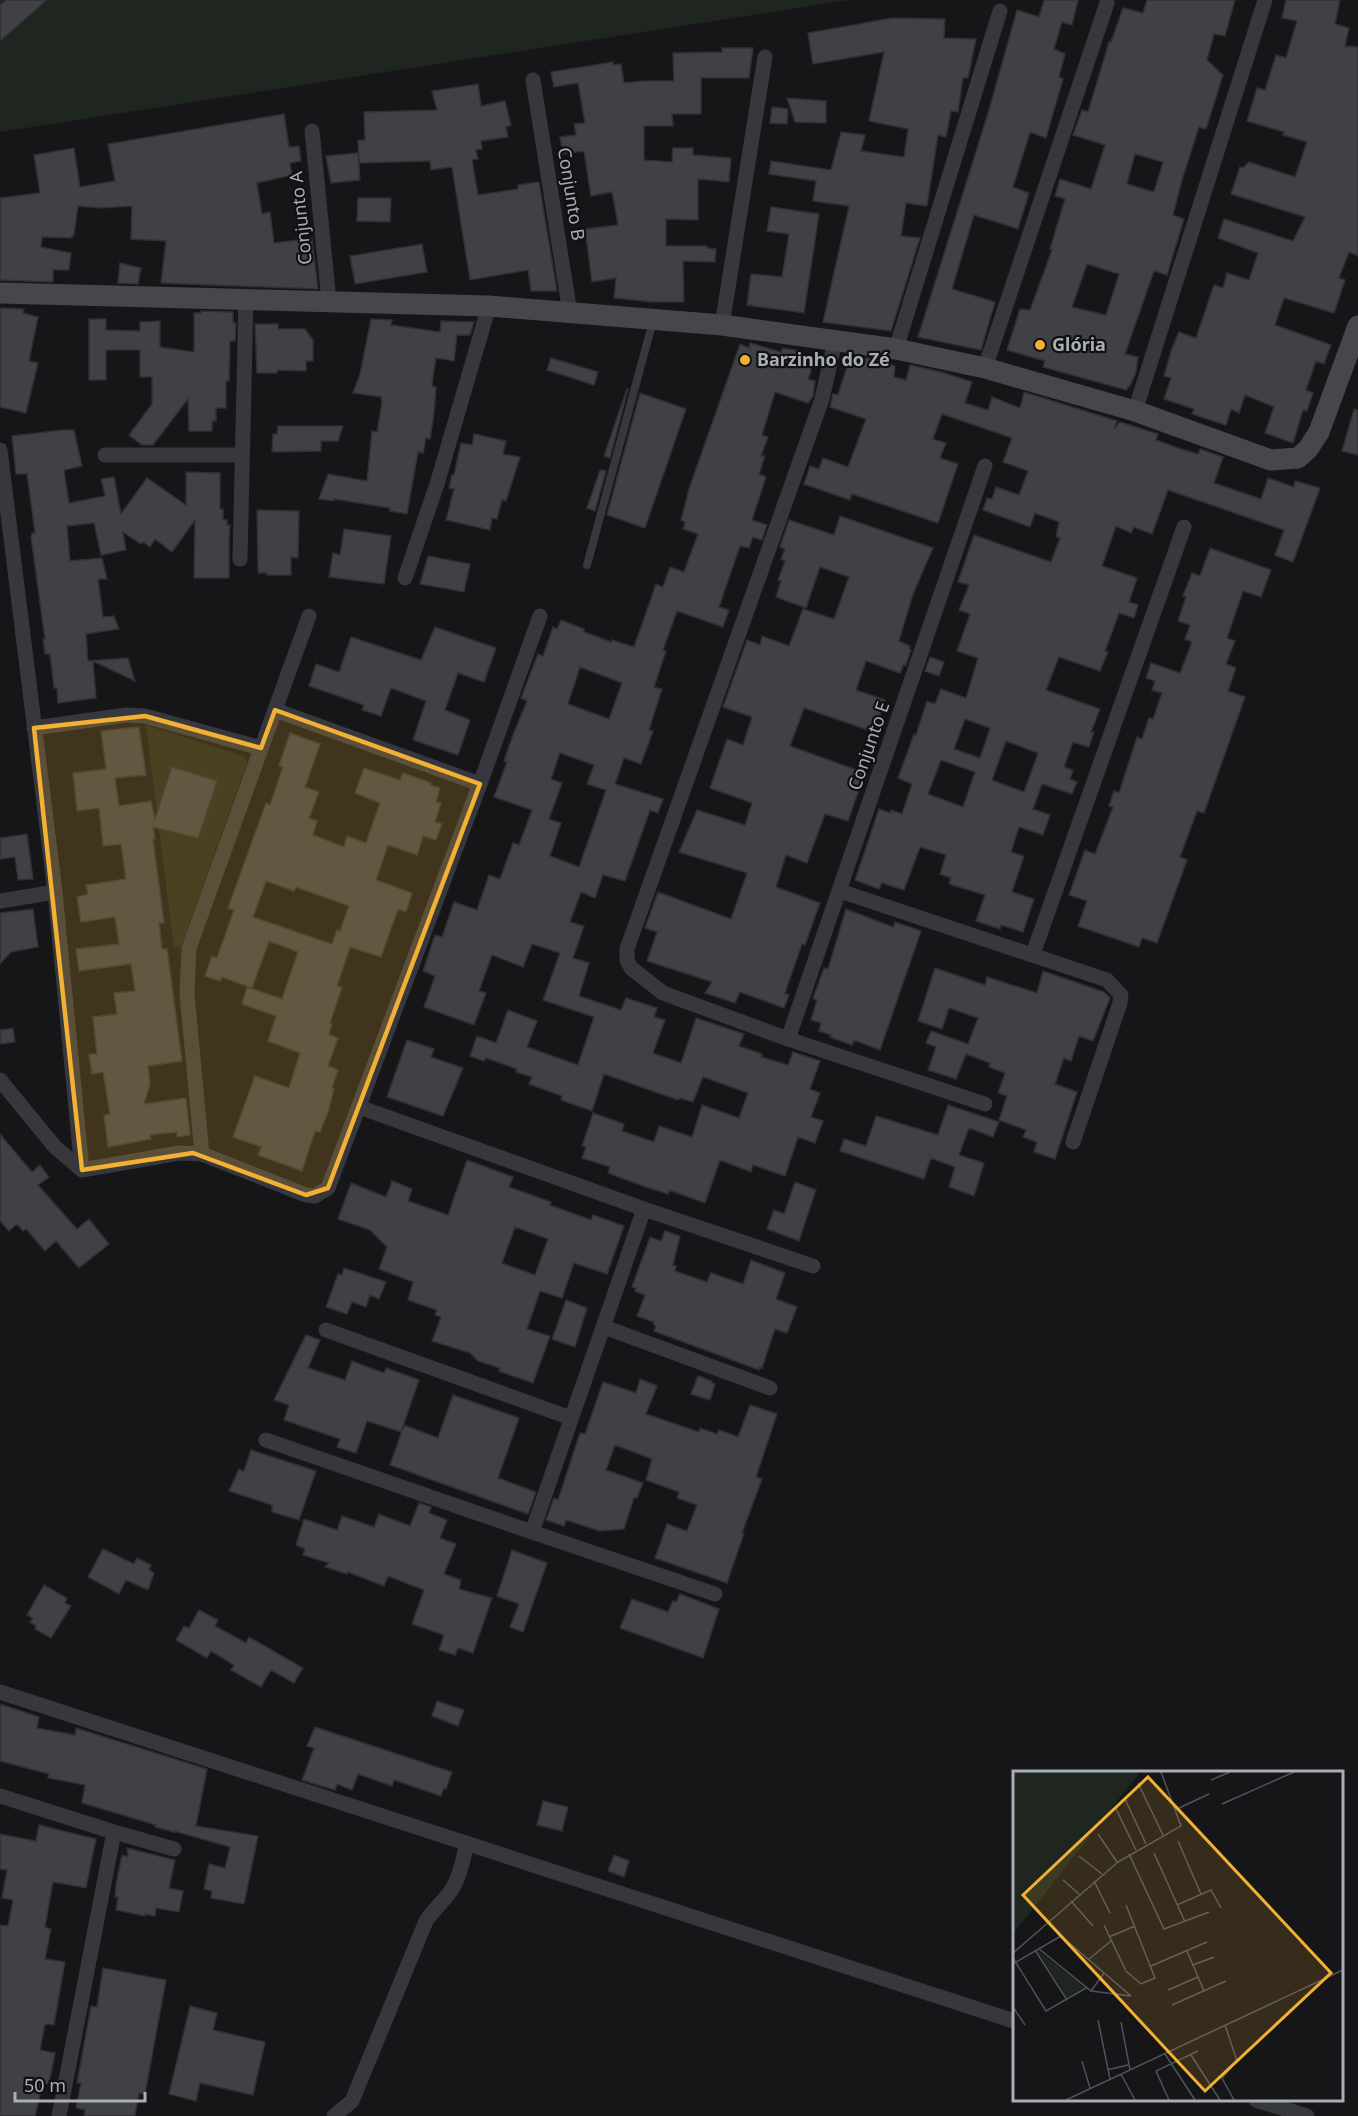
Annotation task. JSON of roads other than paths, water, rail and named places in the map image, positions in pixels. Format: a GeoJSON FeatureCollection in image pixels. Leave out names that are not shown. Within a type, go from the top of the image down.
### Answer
{"type":"FeatureCollection","features":[{"type":"Feature","properties":{"kind":"street"},"geometry":{"type":"LineString","coordinates":[[1135,411],[1265,0]]}},
{"type":"Feature","properties":{"kind":"street"},"geometry":{"type":"LineString","coordinates":[[985,368],[1107,3]]}},
{"type":"Feature","properties":{"kind":"street"},"geometry":{"type":"LineString","coordinates":[[896,349],[1000,11]]}},
{"type":"Feature","properties":{"kind":"street"},"geometry":{"type":"LineString","coordinates":[[722,325],[765,57]]}},
{"type":"Feature","properties":{"kind":"street","name":"Conjunto B"},"geometry":{"type":"LineString","coordinates":[[533,80],[570,313]]}},
{"type":"Feature","properties":{"kind":"street","name":"Conjunto A"},"geometry":{"type":"LineString","coordinates":[[312,131],[329,301]]}},
{"type":"Feature","properties":{"kind":"street"},"geometry":{"type":"LineString","coordinates":[[0,293],[489,306],[722,325],[896,349],[985,368],[1135,411],[1271,460],[1298,458],[1308,449],[1319,432],[1357,332]]}},
{"type":"Feature","properties":{"kind":"street"},"geometry":{"type":"LineString","coordinates":[[240,559],[246,299]]}},
{"type":"Feature","properties":{"kind":"street"},"geometry":{"type":"LineString","coordinates":[[405,578],[437,484],[489,306]]}},
{"type":"Feature","properties":{"kind":"street"},"geometry":{"type":"LineString","coordinates":[[835,341],[822,399],[627,949],[627,960],[631,968],[663,993],[788,1039],[985,1104]]}},
{"type":"Feature","properties":{"kind":"street"},"geometry":{"type":"LineString","coordinates":[[0,450],[55,892],[82,1170]]}},
{"type":"Feature","properties":{"kind":"street"},"geometry":{"type":"LineString","coordinates":[[105,455],[242,455]]}},
{"type":"Feature","properties":{"kind":"street","name":"Conjunto E"},"geometry":{"type":"LineString","coordinates":[[788,1039],[985,466]]}},
{"type":"Feature","properties":{"kind":"street"},"geometry":{"type":"LineString","coordinates":[[1033,954],[1184,527]]}},
{"type":"Feature","properties":{"kind":"street"},"geometry":{"type":"LineString","coordinates":[[202,1154],[187,994],[189,948],[309,616]]}},
{"type":"Feature","properties":{"kind":"street"},"geometry":{"type":"LineString","coordinates":[[0,1080],[55,1148],[82,1170],[179,1154],[202,1154],[306,1195],[315,1196],[328,1188],[480,784],[540,616]]}},
{"type":"Feature","properties":{"kind":"street"},"geometry":{"type":"LineString","coordinates":[[275,710],[480,784]]}},
{"type":"Feature","properties":{"kind":"street"},"geometry":{"type":"LineString","coordinates":[[34,728],[126,715],[145,716],[261,748]]}},
{"type":"Feature","properties":{"kind":"street"},"geometry":{"type":"LineString","coordinates":[[840,891],[1107,980],[1118,989],[1121,995],[1120,1003],[1073,1142]]}},
{"type":"Feature","properties":{"kind":"street"},"geometry":{"type":"LineString","coordinates":[[0,902],[55,892]]}},
{"type":"Feature","properties":{"kind":"street"},"geometry":{"type":"LineString","coordinates":[[359,1107],[644,1209],[813,1266]]}},
{"type":"Feature","properties":{"kind":"street"},"geometry":{"type":"LineString","coordinates":[[532,1532],[644,1209]]}},
{"type":"Feature","properties":{"kind":"street"},"geometry":{"type":"LineString","coordinates":[[604,1327],[770,1388]]}},
{"type":"Feature","properties":{"kind":"street"},"geometry":{"type":"LineString","coordinates":[[326,1330],[571,1418]]}},
{"type":"Feature","properties":{"kind":"street"},"geometry":{"type":"LineString","coordinates":[[266,1440],[715,1593]]}},
{"type":"Feature","properties":{"kind":"street"},"geometry":{"type":"LineString","coordinates":[[0,1692],[1013,2021]]}},
{"type":"Feature","properties":{"kind":"street"},"geometry":{"type":"LineString","coordinates":[[0,1796],[174,1849]]}},
{"type":"Feature","properties":{"kind":"street"},"geometry":{"type":"LineString","coordinates":[[59,2116],[114,1832]]}},
{"type":"Feature","properties":{"kind":"street"},"geometry":{"type":"LineString","coordinates":[[334,2116],[352,2101],[426,1921],[436,1906],[450,1892],[458,1877],[467,1843]]}},
{"type":"Feature","properties":{"kind":"street"},"geometry":{"type":"LineString","coordinates":[[1259,2101],[1307,2116]]}},
{"type":"Feature","properties":{"kind":"lane"},"geometry":{"type":"LineString","coordinates":[[586,566],[653,319]]}},
{"type":"Feature","properties":{"kind":"place","name":"Glória"},"geometry":{"type":"Point","coordinates":[1040,345]}},
{"type":"Feature","properties":{"kind":"place","name":"Barzinho do Zé"},"geometry":{"type":"Point","coordinates":[745,360]}}]}
